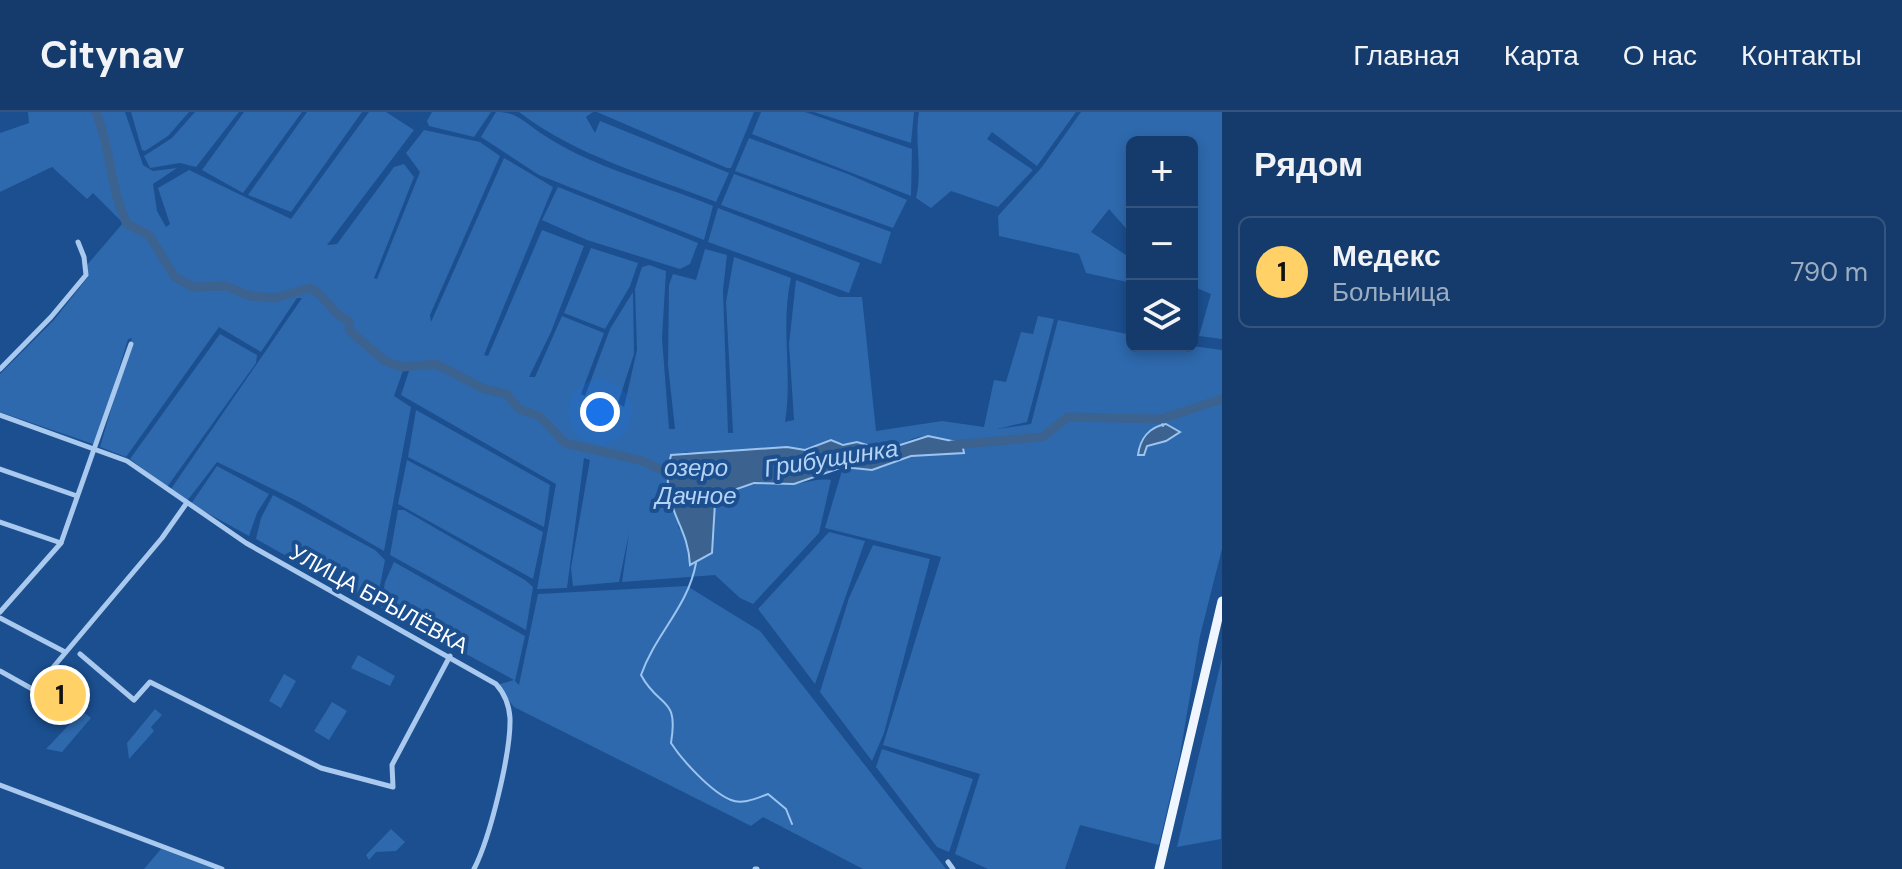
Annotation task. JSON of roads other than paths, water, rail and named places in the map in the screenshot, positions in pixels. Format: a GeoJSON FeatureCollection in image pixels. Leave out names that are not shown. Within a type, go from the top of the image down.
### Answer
{"type":"FeatureCollection","features":[{"type":"Feature","properties":{"kind":"main road"},"geometry":{"type":"LineString","coordinates":[[1159,869],[1222,601]]}},
{"type":"Feature","properties":{"kind":"street"},"geometry":{"type":"LineString","coordinates":[[0,369],[51,317],[86,275],[78,242]]}},
{"type":"Feature","properties":{"kind":"street"},"geometry":{"type":"LineString","coordinates":[[65,652],[0,615],[61,543],[131,344]]}},
{"type":"Feature","properties":{"kind":"street","name":"УЛИЦА БРЫЛЁВКА"},"geometry":{"type":"LineString","coordinates":[[0,415],[127,461],[246,543],[496,684],[506,698],[510,720],[487,837],[474,869]]}},
{"type":"Feature","properties":{"kind":"street"},"geometry":{"type":"LineString","coordinates":[[0,469],[77,496]]}},
{"type":"Feature","properties":{"kind":"street"},"geometry":{"type":"LineString","coordinates":[[0,671],[34,690],[162,538],[186,504]]}},
{"type":"Feature","properties":{"kind":"street"},"geometry":{"type":"LineString","coordinates":[[0,522],[61,543]]}},
{"type":"Feature","properties":{"kind":"street"},"geometry":{"type":"LineString","coordinates":[[80,654],[134,700],[150,682],[321,768],[393,787],[392,765],[450,656]]}},
{"type":"Feature","properties":{"kind":"street"},"geometry":{"type":"LineString","coordinates":[[0,785],[222,869]]}},
{"type":"Feature","properties":{"kind":"street"},"geometry":{"type":"LineString","coordinates":[[948,862],[953,869]]}},
{"type":"Feature","properties":{"kind":"water"},"geometry":{"type":"Polygon","coordinates":[[[1166,424],[1180,432],[1166,441],[1147,446],[1144,455],[1138,455],[1146,435],[1166,424]]]}},
{"type":"Feature","properties":{"kind":"water","name":"озеро Дачное"},"geometry":{"type":"Polygon","coordinates":[[[928,436],[962,443],[964,453],[911,456],[872,470],[843,467],[794,484],[754,483],[722,494],[715,503],[712,553],[690,565],[668,489],[671,455],[787,447],[805,450],[831,440],[843,445],[857,442],[877,448],[897,446],[928,436]]]}},
{"type":"Feature","properties":{"kind":"waterway","name":"Грибущинка"},"geometry":{"type":"LineString","coordinates":[[96,112],[117,197],[127,224],[149,235],[175,277],[193,287],[225,286],[250,296],[275,298],[310,288],[349,321],[350,331],[385,361],[402,367],[436,364],[484,389],[507,394],[519,409],[539,416],[565,443],[643,461],[678,478]]}},
{"type":"Feature","properties":{"kind":"waterway","name":"Грибущинка"},"geometry":{"type":"LineString","coordinates":[[952,445],[1042,437],[1068,417],[1161,419],[1222,399]]}},
{"type":"Feature","properties":{"kind":"waterway","name":"Грибущинка"},"geometry":{"type":"LineString","coordinates":[[1161,419],[1163,426]]}},
{"type":"Feature","properties":{"kind":"waterway"},"geometry":{"type":"LineString","coordinates":[[696,563],[686,593],[641,675],[670,709],[673,728],[671,743],[698,775],[723,796],[735,801],[768,794],[786,809],[792,824]]}},
{"type":"Feature","properties":{"kind":"place","name":"Медекс"},"geometry":{"type":"Point","coordinates":[60,695]}}]}
